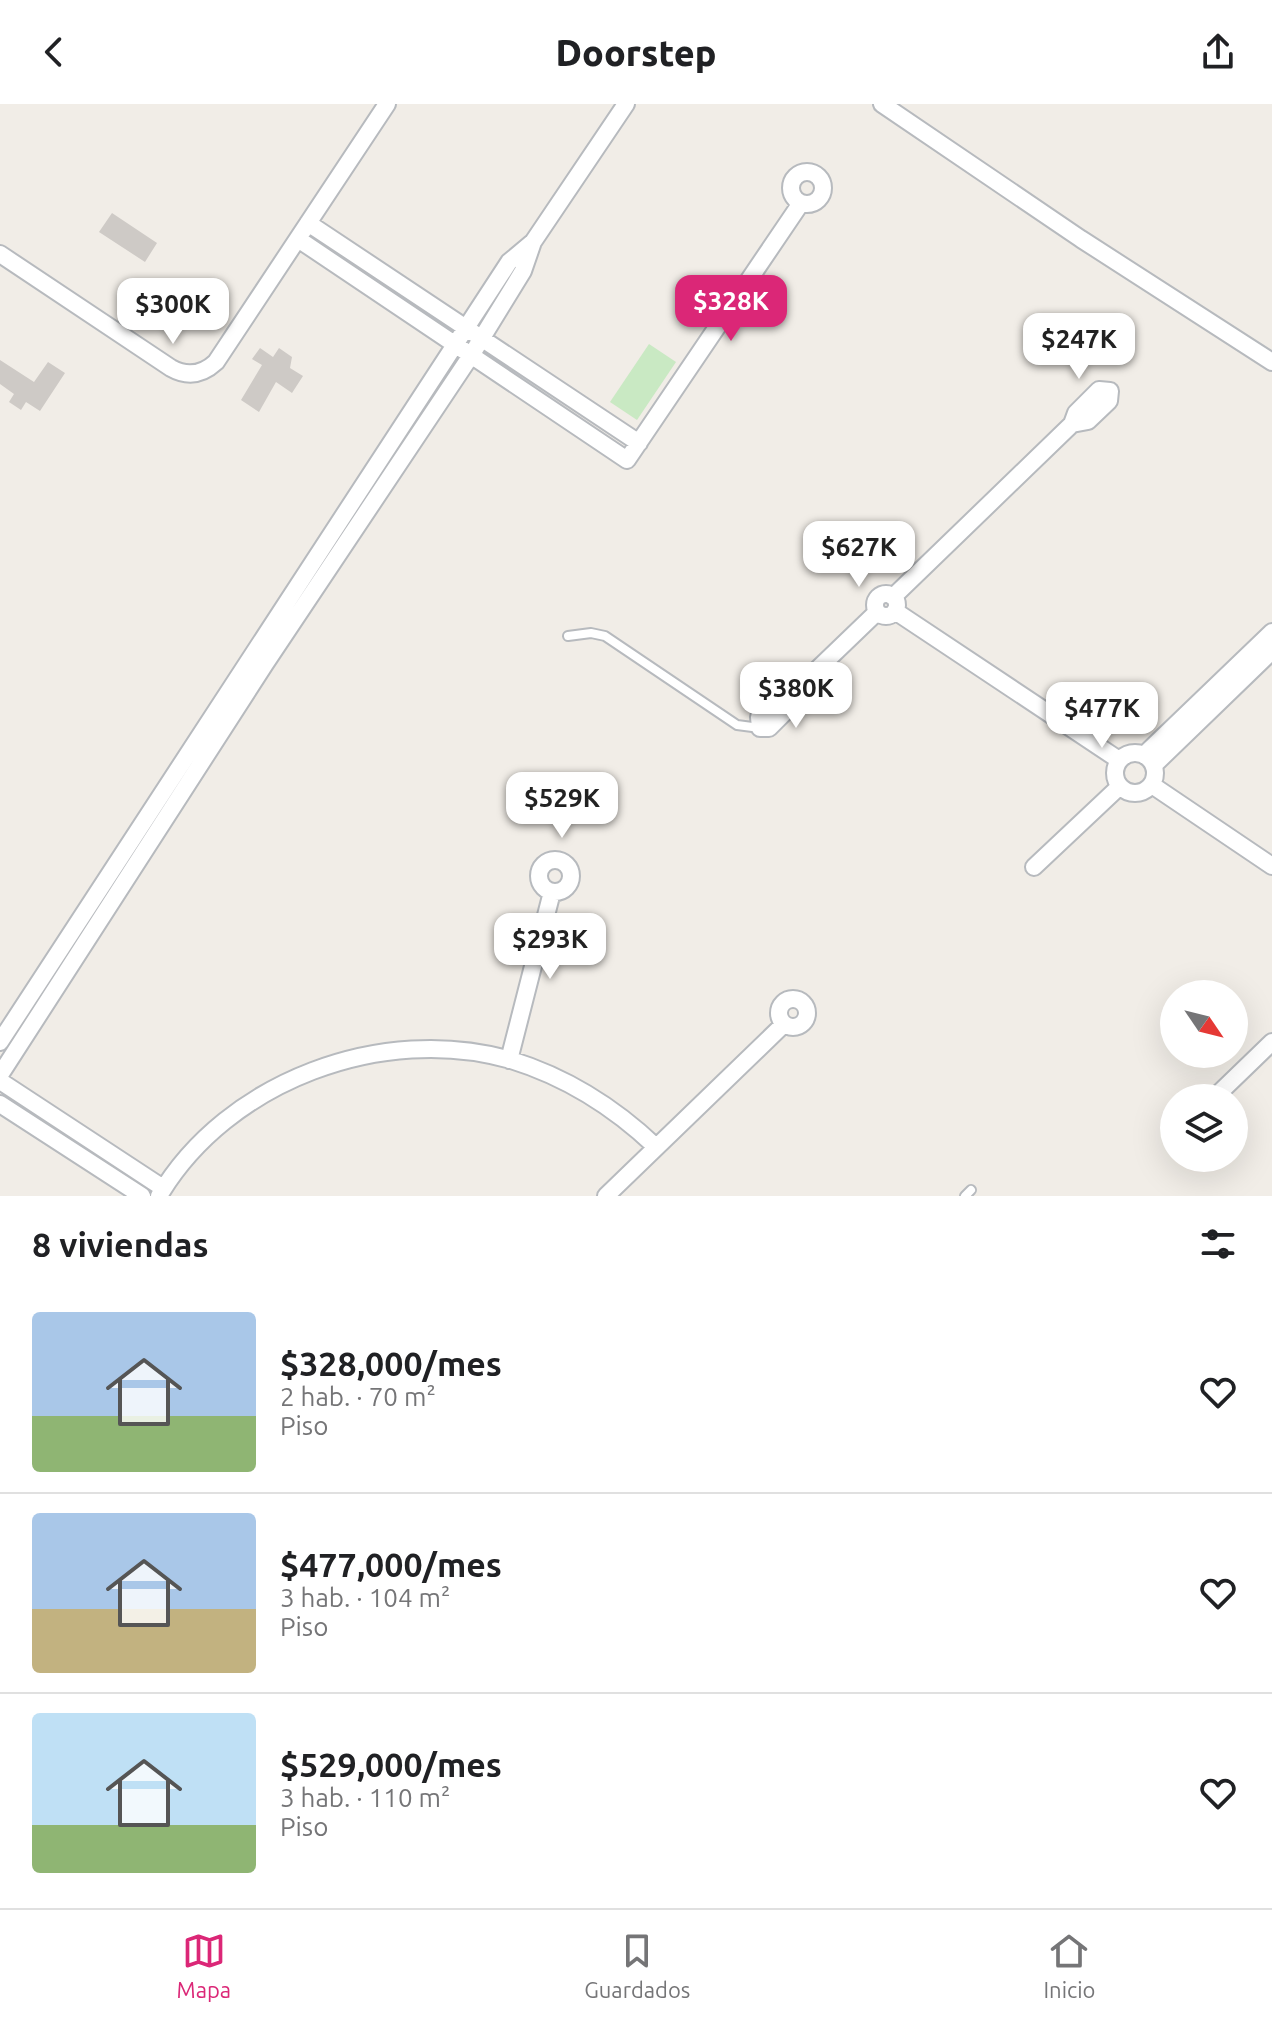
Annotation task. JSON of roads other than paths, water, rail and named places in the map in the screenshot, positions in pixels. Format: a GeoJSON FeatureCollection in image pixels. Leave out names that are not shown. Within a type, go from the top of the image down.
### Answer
{"type":"FeatureCollection","features":[{"type":"Feature","properties":{"kind":"street"},"geometry":{"type":"LineString","coordinates":[[0,254],[171,368],[189,374],[203,371],[216,362],[387,104]]}},
{"type":"Feature","properties":{"kind":"street"},"geometry":{"type":"LineString","coordinates":[[0,1042],[509,262],[533,242],[626,104]]}},
{"type":"Feature","properties":{"kind":"street"},"geometry":{"type":"LineString","coordinates":[[882,104],[1081,239],[1272,362]]}},
{"type":"Feature","properties":{"kind":"street"},"geometry":{"type":"LineString","coordinates":[[298,239],[627,460],[801,203]]}},
{"type":"Feature","properties":{"kind":"street"},"geometry":{"type":"LineString","coordinates":[[308,223],[639,443]]}},
{"type":"Feature","properties":{"kind":"street"},"geometry":{"type":"LineString","coordinates":[[0,1075],[265,664],[472,354],[527,264],[533,242]]}},
{"type":"Feature","properties":{"kind":"street"},"geometry":{"type":"LineString","coordinates":[[894,604],[1072,424]]}},
{"type":"Feature","properties":{"kind":"street"},"geometry":{"type":"LineString","coordinates":[[760,728],[758,721],[762,713],[788,688],[799,687],[877,612],[878,597],[894,604],[1119,760]]}},
{"type":"Feature","properties":{"kind":"street"},"geometry":{"type":"LineString","coordinates":[[1149,760],[1272,632]]}},
{"type":"Feature","properties":{"kind":"street"},"geometry":{"type":"LineString","coordinates":[[1149,760],[1272,651]]}},
{"type":"Feature","properties":{"kind":"street"},"geometry":{"type":"LineString","coordinates":[[1149,760],[1131,753],[1119,760],[1114,773],[1119,787],[1136,794],[1152,785]]}},
{"type":"Feature","properties":{"kind":"street"},"geometry":{"type":"LineString","coordinates":[[1149,760],[1152,785],[1272,866]]}},
{"type":"Feature","properties":{"kind":"street"},"geometry":{"type":"LineString","coordinates":[[1034,867],[1119,787]]}},
{"type":"Feature","properties":{"kind":"street"},"geometry":{"type":"LineString","coordinates":[[509,1060],[552,892]]}},
{"type":"Feature","properties":{"kind":"street"},"geometry":{"type":"LineString","coordinates":[[606,1196],[784,1024]]}},
{"type":"Feature","properties":{"kind":"street"},"geometry":{"type":"LineString","coordinates":[[1228,1084],[1272,1042]]}},
{"type":"Feature","properties":{"kind":"street"},"geometry":{"type":"LineString","coordinates":[[0,1081],[161,1192],[192,1153],[236,1113],[275,1088],[317,1069],[383,1053],[425,1049],[509,1060],[555,1077],[596,1100],[656,1147]]}},
{"type":"Feature","properties":{"kind":"street"},"geometry":{"type":"LineString","coordinates":[[0,1104],[142,1196]]}},
{"type":"Feature","properties":{"kind":"lane"},"geometry":{"type":"LineString","coordinates":[[568,636],[591,633],[605,636],[737,725],[760,728]]}}]}
